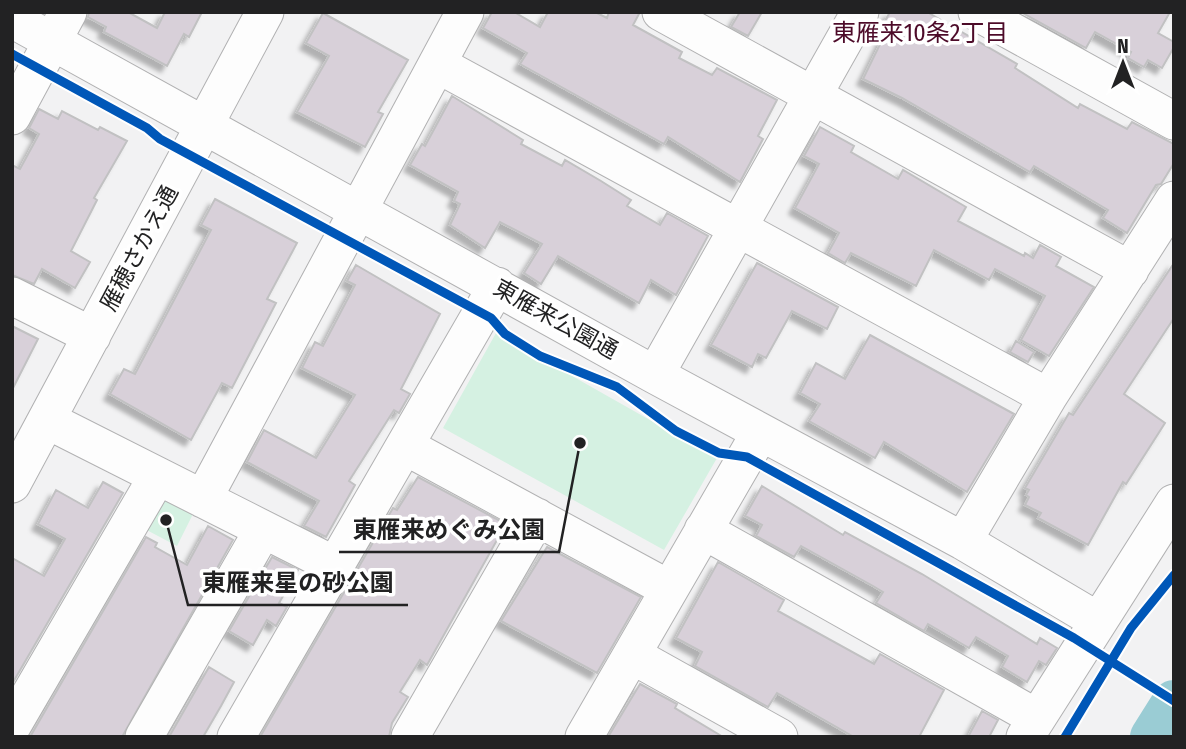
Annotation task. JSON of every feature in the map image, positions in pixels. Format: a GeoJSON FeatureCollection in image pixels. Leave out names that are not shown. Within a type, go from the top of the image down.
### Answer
{"type":"FeatureCollection","features":[{"type":"Feature","properties":{"kind":"street","name":"雁穂さかえ通"},"geometry":{"type":"LineString","coordinates":[[12,484],[265,12]]}},
{"type":"Feature","properties":{"kind":"street"},"geometry":{"type":"LineString","coordinates":[[203,499],[465,12]]}},
{"type":"Feature","properties":{"kind":"street"},"geometry":{"type":"LineString","coordinates":[[661,12],[1130,270]]}},
{"type":"Feature","properties":{"kind":"street"},"geometry":{"type":"LineString","coordinates":[[655,375],[860,12]]}},
{"type":"Feature","properties":{"kind":"street"},"geometry":{"type":"LineString","coordinates":[[977,12],[1174,121]]}},
{"type":"Feature","properties":{"kind":"street","name":"東雁来公園通"},"geometry":{"type":"LineString","coordinates":[[12,19],[60,27],[204,125],[760,433],[963,541],[1098,621]]}},
{"type":"Feature","properties":{"kind":"street"},"geometry":{"type":"LineString","coordinates":[[12,116],[60,27]]}},
{"type":"Feature","properties":{"kind":"street"},"geometry":{"type":"LineString","coordinates":[[437,64],[1048,397]]}},
{"type":"Feature","properties":{"kind":"street"},"geometry":{"type":"LineString","coordinates":[[963,541],[1048,397],[1174,200]]}},
{"type":"Feature","properties":{"kind":"street"},"geometry":{"type":"LineString","coordinates":[[236,737],[497,286]]}},
{"type":"Feature","properties":{"kind":"street"},"geometry":{"type":"LineString","coordinates":[[12,296],[92,336]]}},
{"type":"Feature","properties":{"kind":"street"},"geometry":{"type":"LineString","coordinates":[[47,420],[334,565]]}},
{"type":"Feature","properties":{"kind":"street"},"geometry":{"type":"LineString","coordinates":[[584,737],[760,433]]}},
{"type":"Feature","properties":{"kind":"street"},"geometry":{"type":"LineString","coordinates":[[405,446],[669,589]]}},
{"type":"Feature","properties":{"kind":"street"},"geometry":{"type":"LineString","coordinates":[[12,726],[156,477]]}},
{"type":"Feature","properties":{"kind":"street"},"geometry":{"type":"LineString","coordinates":[[704,530],[1031,727],[1174,503]]}},
{"type":"Feature","properties":{"kind":"street"},"geometry":{"type":"LineString","coordinates":[[410,737],[537,517]]}},
{"type":"Feature","properties":{"kind":"street"},"geometry":{"type":"LineString","coordinates":[[144,737],[263,530]]}},
{"type":"Feature","properties":{"kind":"street"},"geometry":{"type":"LineString","coordinates":[[632,655],[779,737]]}},
{"type":"Feature","properties":{"kind":"green space"},"geometry":{"type":"Polygon","coordinates":[[[496,333],[717,458],[664,550],[443,428],[496,333]]]}},
{"type":"Feature","properties":{"kind":"green space"},"geometry":{"type":"Polygon","coordinates":[[[156,494],[193,514],[177,546],[139,526],[156,494]]]}},
{"type":"Feature","properties":{"kind":"building"},"geometry":{"type":"Polygon","coordinates":[[[89,12],[128,12],[157,28],[165,12],[202,12],[189,37],[184,34],[167,66],[104,32],[106,27],[88,17],[89,12]]]}},
{"type":"Feature","properties":{"kind":"building"},"geometry":{"type":"Polygon","coordinates":[[[492,12],[514,12],[540,27],[548,12],[595,12],[607,18],[609,12],[640,12],[633,25],[682,52],[679,58],[712,75],[717,68],[777,100],[758,136],[763,139],[740,182],[668,137],[664,144],[520,64],[527,53],[483,28],[492,12]]]}},
{"type":"Feature","properties":{"kind":"building"},"geometry":{"type":"Polygon","coordinates":[[[740,12],[762,12],[748,36],[731,27],[740,12]]]}},
{"type":"Feature","properties":{"kind":"building"},"geometry":{"type":"Polygon","coordinates":[[[890,12],[927,12],[1017,64],[1015,68],[1078,108],[1080,104],[1127,129],[1132,122],[1174,144],[1174,163],[1161,184],[1156,185],[1127,233],[1103,218],[1108,210],[1034,166],[1030,172],[902,98],[863,79],[886,32],[881,28],[890,12]]]}},
{"type":"Feature","properties":{"kind":"building"},"geometry":{"type":"Polygon","coordinates":[[[1021,12],[1170,12],[1158,33],[1174,42],[1174,47],[1162,68],[1148,60],[1144,67],[1128,58],[1131,52],[1095,32],[1086,48],[1021,12]]]}},
{"type":"Feature","properties":{"kind":"building"},"geometry":{"type":"Polygon","coordinates":[[[323,13],[408,60],[378,112],[383,114],[365,147],[297,112],[329,56],[306,43],[323,13]]]}},
{"type":"Feature","properties":{"kind":"building"},"geometry":{"type":"Polygon","coordinates":[[[452,96],[523,140],[521,144],[562,166],[565,160],[601,181],[631,200],[627,206],[660,225],[667,213],[708,236],[676,295],[651,280],[639,303],[558,256],[541,284],[524,273],[542,244],[500,222],[485,248],[450,225],[460,204],[454,201],[458,192],[410,165],[422,144],[425,146],[452,96]]]}},
{"type":"Feature","properties":{"kind":"building"},"geometry":{"type":"Polygon","coordinates":[[[39,109],[58,119],[62,111],[98,130],[100,127],[127,141],[94,198],[97,200],[71,251],[90,262],[75,288],[42,269],[34,284],[12,275],[12,165],[20,169],[39,134],[29,128],[39,109]]]}},
{"type":"Feature","properties":{"kind":"building"},"geometry":{"type":"Polygon","coordinates":[[[820,127],[854,146],[851,152],[898,179],[903,170],[966,207],[958,221],[1024,256],[1025,253],[1033,258],[1040,245],[1061,257],[1056,266],[1094,287],[1049,356],[1021,340],[1045,296],[995,269],[989,280],[934,250],[916,286],[851,253],[845,263],[828,253],[839,233],[795,208],[819,164],[804,156],[820,127]]]}},
{"type":"Feature","properties":{"kind":"building"},"geometry":{"type":"Polygon","coordinates":[[[215,199],[297,243],[267,299],[276,303],[232,388],[222,383],[191,440],[110,394],[124,369],[135,374],[211,230],[201,225],[215,199]]]}},
{"type":"Feature","properties":{"kind":"building"},"geometry":{"type":"Polygon","coordinates":[[[757,263],[838,307],[827,329],[792,311],[766,358],[758,354],[752,367],[711,345],[757,263]]]}},
{"type":"Feature","properties":{"kind":"building"},"geometry":{"type":"Polygon","coordinates":[[[1174,263],[1174,318],[1124,394],[1165,423],[1126,484],[1123,482],[1088,545],[1038,518],[1041,513],[1025,505],[1029,490],[1025,488],[1069,413],[1073,415],[1174,263]]]}},
{"type":"Feature","properties":{"kind":"building"},"geometry":{"type":"Polygon","coordinates":[[[356,265],[440,314],[401,389],[410,394],[399,413],[394,410],[349,481],[355,485],[326,537],[304,526],[319,501],[247,462],[264,430],[316,458],[355,395],[302,368],[315,342],[323,346],[355,285],[347,281],[356,265]]]}},
{"type":"Feature","properties":{"kind":"building"},"geometry":{"type":"Polygon","coordinates":[[[12,326],[38,339],[12,390],[12,326]]]}},
{"type":"Feature","properties":{"kind":"building"},"geometry":{"type":"Polygon","coordinates":[[[870,335],[1014,414],[967,492],[884,442],[875,458],[809,421],[820,404],[800,393],[816,363],[845,379],[870,335]]]}},
{"type":"Feature","properties":{"kind":"building"},"geometry":{"type":"Polygon","coordinates":[[[1016,341],[1034,352],[1028,362],[1010,352],[1016,341]]]}},
{"type":"Feature","properties":{"kind":"building"},"geometry":{"type":"Polygon","coordinates":[[[418,477],[506,524],[427,665],[420,660],[400,692],[408,697],[392,723],[389,737],[260,737],[393,508],[397,510],[418,477]]]}},
{"type":"Feature","properties":{"kind":"building"},"geometry":{"type":"Polygon","coordinates":[[[103,482],[123,493],[12,684],[12,558],[44,576],[65,539],[38,524],[56,490],[88,508],[103,482]]]}},
{"type":"Feature","properties":{"kind":"building"},"geometry":{"type":"Polygon","coordinates":[[[762,486],[843,535],[845,532],[922,574],[1037,644],[1040,638],[1057,648],[1046,665],[1039,661],[1027,682],[1002,667],[1008,656],[976,637],[969,648],[928,624],[924,631],[876,603],[883,592],[873,586],[801,546],[794,557],[756,536],[762,525],[745,516],[762,486]]]}},
{"type":"Feature","properties":{"kind":"building"},"geometry":{"type":"Polygon","coordinates":[[[208,526],[233,540],[122,737],[30,737],[146,537],[157,543],[155,547],[187,565],[208,526]]]}},
{"type":"Feature","properties":{"kind":"building"},"geometry":{"type":"Polygon","coordinates":[[[547,547],[641,597],[597,673],[501,621],[547,547]]]}},
{"type":"Feature","properties":{"kind":"building"},"geometry":{"type":"Polygon","coordinates":[[[272,557],[298,570],[279,603],[287,607],[276,626],[267,620],[253,645],[229,631],[272,557]]]}},
{"type":"Feature","properties":{"kind":"building"},"geometry":{"type":"Polygon","coordinates":[[[718,562],[784,600],[778,611],[874,664],[880,654],[944,690],[919,737],[854,737],[777,693],[768,707],[695,666],[702,652],[676,638],[718,562]]]}},
{"type":"Feature","properties":{"kind":"building"},"geometry":{"type":"Polygon","coordinates":[[[209,667],[234,682],[221,706],[203,737],[169,737],[209,667]]]}},
{"type":"Feature","properties":{"kind":"building"},"geometry":{"type":"Polygon","coordinates":[[[640,684],[677,704],[675,708],[723,737],[608,737],[640,684]]]}},
{"type":"Feature","properties":{"kind":"building"},"geometry":{"type":"Polygon","coordinates":[[[982,711],[998,720],[989,737],[968,737],[982,711]]]}},
{"type":"Feature","properties":{"kind":"waterway"},"geometry":{"type":"LineString","coordinates":[[1152,737],[1174,702]]}},
{"type":"Feature","properties":{"kind":"cycle path"},"geometry":{"type":"LineString","coordinates":[[12,54],[147,128],[160,139],[491,318],[505,334],[540,356],[617,387],[676,431],[719,453],[747,457],[1074,638],[1174,701]]}},
{"type":"Feature","properties":{"kind":"cycle path"},"geometry":{"type":"LineString","coordinates":[[1065,737],[1131,628],[1174,575]]}},
{"type":"Feature","properties":{"kind":"place","name":"東雁来めぐみ公園"},"geometry":{"type":"Point","coordinates":[580,443]}},
{"type":"Feature","properties":{"kind":"place","name":"東雁来星の砂公園"},"geometry":{"type":"Point","coordinates":[166,520]}},
{"type":"Feature","properties":{"kind":"district","name":"東雁来10条2丁目"},"geometry":{"type":"Point","coordinates":[920,33]}}]}
